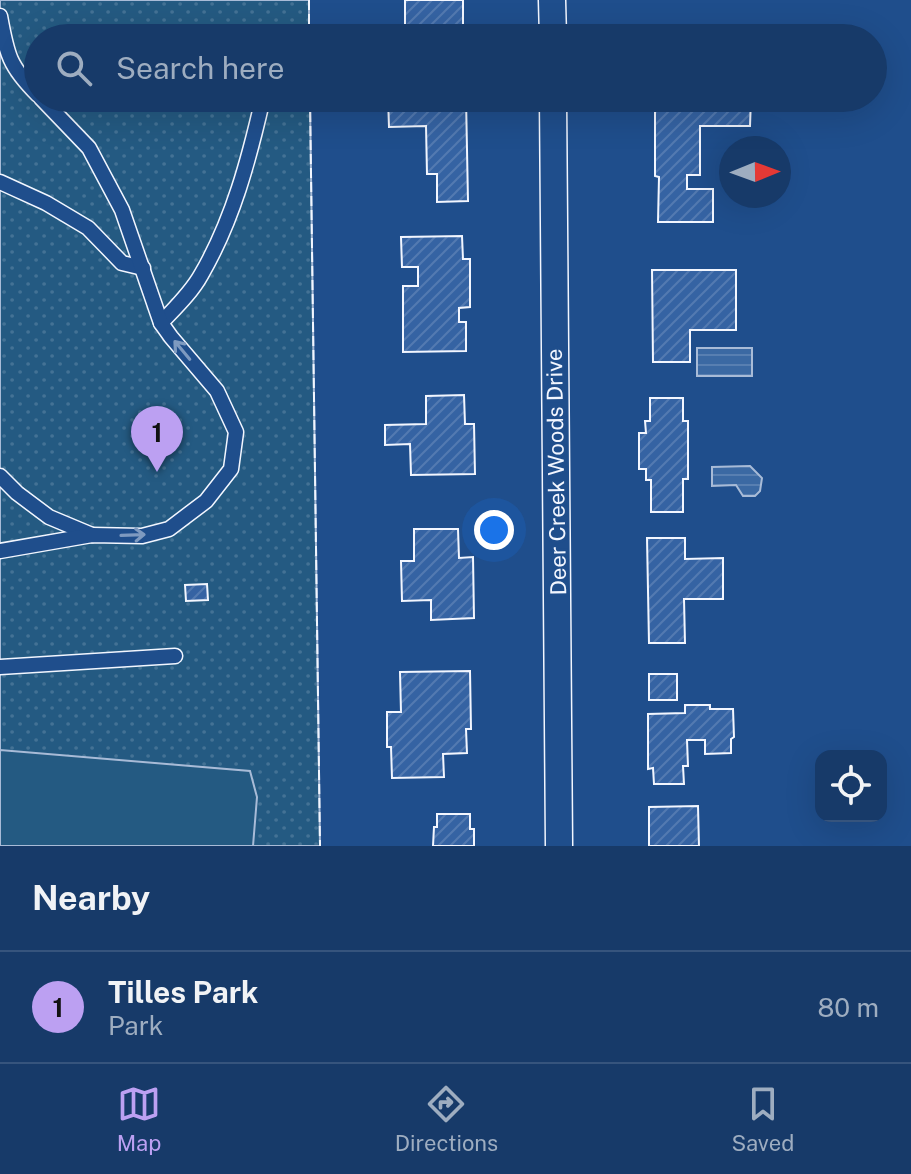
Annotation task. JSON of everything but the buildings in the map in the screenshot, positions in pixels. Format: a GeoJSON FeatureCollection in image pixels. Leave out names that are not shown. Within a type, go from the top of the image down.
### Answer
{"type":"FeatureCollection","features":[{"type":"Feature","properties":{"kind":"street"},"geometry":{"type":"LineString","coordinates":[[552,0],[553,24]]}},
{"type":"Feature","properties":{"kind":"street","name":"Deer Creek Woods Drive"},"geometry":{"type":"LineString","coordinates":[[553,112],[559,846]]}},
{"type":"Feature","properties":{"kind":"lane"},"geometry":{"type":"LineString","coordinates":[[0,16],[7,53],[24,79]]}},
{"type":"Feature","properties":{"kind":"lane"},"geometry":{"type":"LineString","coordinates":[[0,551],[92,535],[142,536],[169,529],[206,501],[231,469],[236,432],[217,391],[161,323],[122,210],[89,148],[54,112]]}},
{"type":"Feature","properties":{"kind":"lane"},"geometry":{"type":"LineString","coordinates":[[161,323],[200,277],[225,228],[248,162],[260,112]]}},
{"type":"Feature","properties":{"kind":"lane"},"geometry":{"type":"LineString","coordinates":[[0,182],[46,203],[88,228],[122,263],[143,268]]}},
{"type":"Feature","properties":{"kind":"lane"},"geometry":{"type":"LineString","coordinates":[[0,476],[49,517],[92,535]]}},
{"type":"Feature","properties":{"kind":"lane"},"geometry":{"type":"LineString","coordinates":[[0,667],[175,656]]}},
{"type":"Feature","properties":{"kind":"shaded area"},"geometry":{"type":"Polygon","coordinates":[[[0,0],[309,0],[309,24],[24,24],[24,112],[310,112],[320,846],[0,846],[0,0]]]}},
{"type":"Feature","properties":{"kind":"shaded area"},"geometry":{"type":"Polygon","coordinates":[[[697,348],[752,348],[752,376],[697,376],[697,348]]]}},
{"type":"Feature","properties":{"kind":"shaded area"},"geometry":{"type":"Polygon","coordinates":[[[750,466],[762,478],[760,491],[755,496],[743,496],[736,485],[712,486],[712,467],[750,466]]]}},
{"type":"Feature","properties":{"kind":"shaded area"},"geometry":{"type":"Polygon","coordinates":[[[0,750],[250,771],[257,797],[253,846],[0,846],[0,750]]]}},
{"type":"Feature","properties":{"kind":"fence"},"geometry":{"type":"LineString","coordinates":[[309,0],[309,24]]}},
{"type":"Feature","properties":{"kind":"fence"},"geometry":{"type":"LineString","coordinates":[[310,112],[320,846]]}},
{"type":"Feature","properties":{"kind":"place","name":"Tilles Park"},"geometry":{"type":"Point","coordinates":[157,472]}}]}
